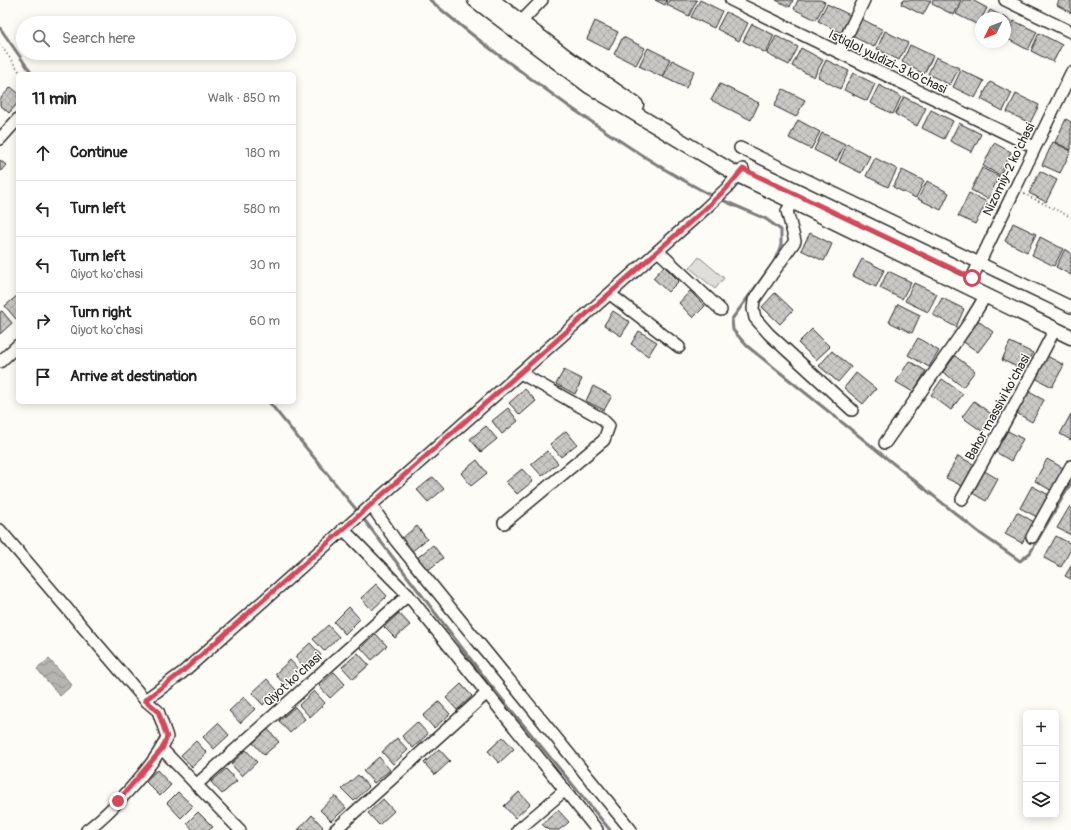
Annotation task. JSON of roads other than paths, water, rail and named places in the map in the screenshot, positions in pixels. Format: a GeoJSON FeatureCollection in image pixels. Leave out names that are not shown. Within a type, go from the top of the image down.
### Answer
{"type":"FeatureCollection","features":[{"type":"Feature","properties":{"kind":"main road"},"geometry":{"type":"LineString","coordinates":[[476,0],[740,172],[793,201],[1071,337]]}},
{"type":"Feature","properties":{"kind":"main road"},"geometry":{"type":"LineString","coordinates":[[492,0],[517,26]]}},
{"type":"Feature","properties":{"kind":"main road"},"geometry":{"type":"LineString","coordinates":[[740,172],[972,278],[1071,326]]}},
{"type":"Feature","properties":{"kind":"street"},"geometry":{"type":"LineString","coordinates":[[517,26],[542,0]]}},
{"type":"Feature","properties":{"kind":"street","name":"Istiqlol yuldizi-3 ko'chasi"},"geometry":{"type":"LineString","coordinates":[[731,0],[1034,147]]}},
{"type":"Feature","properties":{"kind":"street"},"geometry":{"type":"LineString","coordinates":[[839,52],[864,0]]}},
{"type":"Feature","properties":{"kind":"street"},"geometry":{"type":"LineString","coordinates":[[1006,0],[1071,32]]}},
{"type":"Feature","properties":{"kind":"street","name":"Nizomiy-2 ko'chasi"},"geometry":{"type":"LineString","coordinates":[[972,278],[1014,188],[1071,73]]}},
{"type":"Feature","properties":{"kind":"street"},"geometry":{"type":"LineString","coordinates":[[0,139],[16,121]]}},
{"type":"Feature","properties":{"kind":"street"},"geometry":{"type":"LineString","coordinates":[[740,148],[1071,307]]}},
{"type":"Feature","properties":{"kind":"street"},"geometry":{"type":"LineString","coordinates":[[145,700],[182,672],[610,294],[711,204],[740,172]]}},
{"type":"Feature","properties":{"kind":"street"},"geometry":{"type":"LineString","coordinates":[[793,201],[788,211],[795,241],[754,300],[752,309],[755,318],[769,334],[852,410]]}},
{"type":"Feature","properties":{"kind":"street"},"geometry":{"type":"LineString","coordinates":[[658,251],[722,310]]}},
{"type":"Feature","properties":{"kind":"street"},"geometry":{"type":"LineString","coordinates":[[610,294],[679,347]]}},
{"type":"Feature","properties":{"kind":"street"},"geometry":{"type":"LineString","coordinates":[[885,443],[970,323],[986,295]]}},
{"type":"Feature","properties":{"kind":"street","name":"Bahor massivi ko'chasi"},"geometry":{"type":"LineString","coordinates":[[962,499],[1030,378],[1054,329]]}},
{"type":"Feature","properties":{"kind":"street"},"geometry":{"type":"LineString","coordinates":[[0,362],[16,347]]}},
{"type":"Feature","properties":{"kind":"street"},"geometry":{"type":"LineString","coordinates":[[504,523],[604,440],[609,426],[601,418],[520,373]]}},
{"type":"Feature","properties":{"kind":"street"},"geometry":{"type":"LineString","coordinates":[[1032,537],[1071,466]]}},
{"type":"Feature","properties":{"kind":"street"},"geometry":{"type":"LineString","coordinates":[[371,505],[396,541],[631,830]]}},
{"type":"Feature","properties":{"kind":"street"},"geometry":{"type":"LineString","coordinates":[[343,529],[408,594],[564,791],[597,830]]}},
{"type":"Feature","properties":{"kind":"street"},"geometry":{"type":"LineString","coordinates":[[0,530],[145,700],[158,711],[167,737],[162,749],[118,801],[87,830]]}},
{"type":"Feature","properties":{"kind":"street","name":"Qiyot ko'chasi"},"geometry":{"type":"LineString","coordinates":[[196,784],[408,594]]}},
{"type":"Feature","properties":{"kind":"street"},"geometry":{"type":"LineString","coordinates":[[335,830],[487,693]]}},
{"type":"Feature","properties":{"kind":"street"},"geometry":{"type":"LineString","coordinates":[[162,749],[240,830]]}},
{"type":"Feature","properties":{"kind":"street"},"geometry":{"type":"LineString","coordinates":[[518,830],[538,811],[564,791]]}},
{"type":"Feature","properties":{"kind":"water"},"geometry":{"type":"Polygon","coordinates":[[[49,659],[72,685],[60,696],[37,669],[49,659]]]}},
{"type":"Feature","properties":{"kind":"waterway"},"geometry":{"type":"LineString","coordinates":[[430,0],[482,42],[570,107],[659,166],[715,197]]}},
{"type":"Feature","properties":{"kind":"waterway"},"geometry":{"type":"LineString","coordinates":[[0,28],[16,51]]}},
{"type":"Feature","properties":{"kind":"waterway"},"geometry":{"type":"LineString","coordinates":[[22,60],[31,72]]}},
{"type":"Feature","properties":{"kind":"waterway"},"geometry":{"type":"LineString","coordinates":[[720,199],[766,219],[781,230],[781,245],[774,262],[732,319],[733,330],[747,346],[981,534],[1020,561],[1030,553],[1071,483]]}},
{"type":"Feature","properties":{"kind":"waterway"},"geometry":{"type":"LineString","coordinates":[[271,404],[359,513]]}},
{"type":"Feature","properties":{"kind":"waterway"},"geometry":{"type":"LineString","coordinates":[[362,517],[488,682],[610,830]]}}]}
